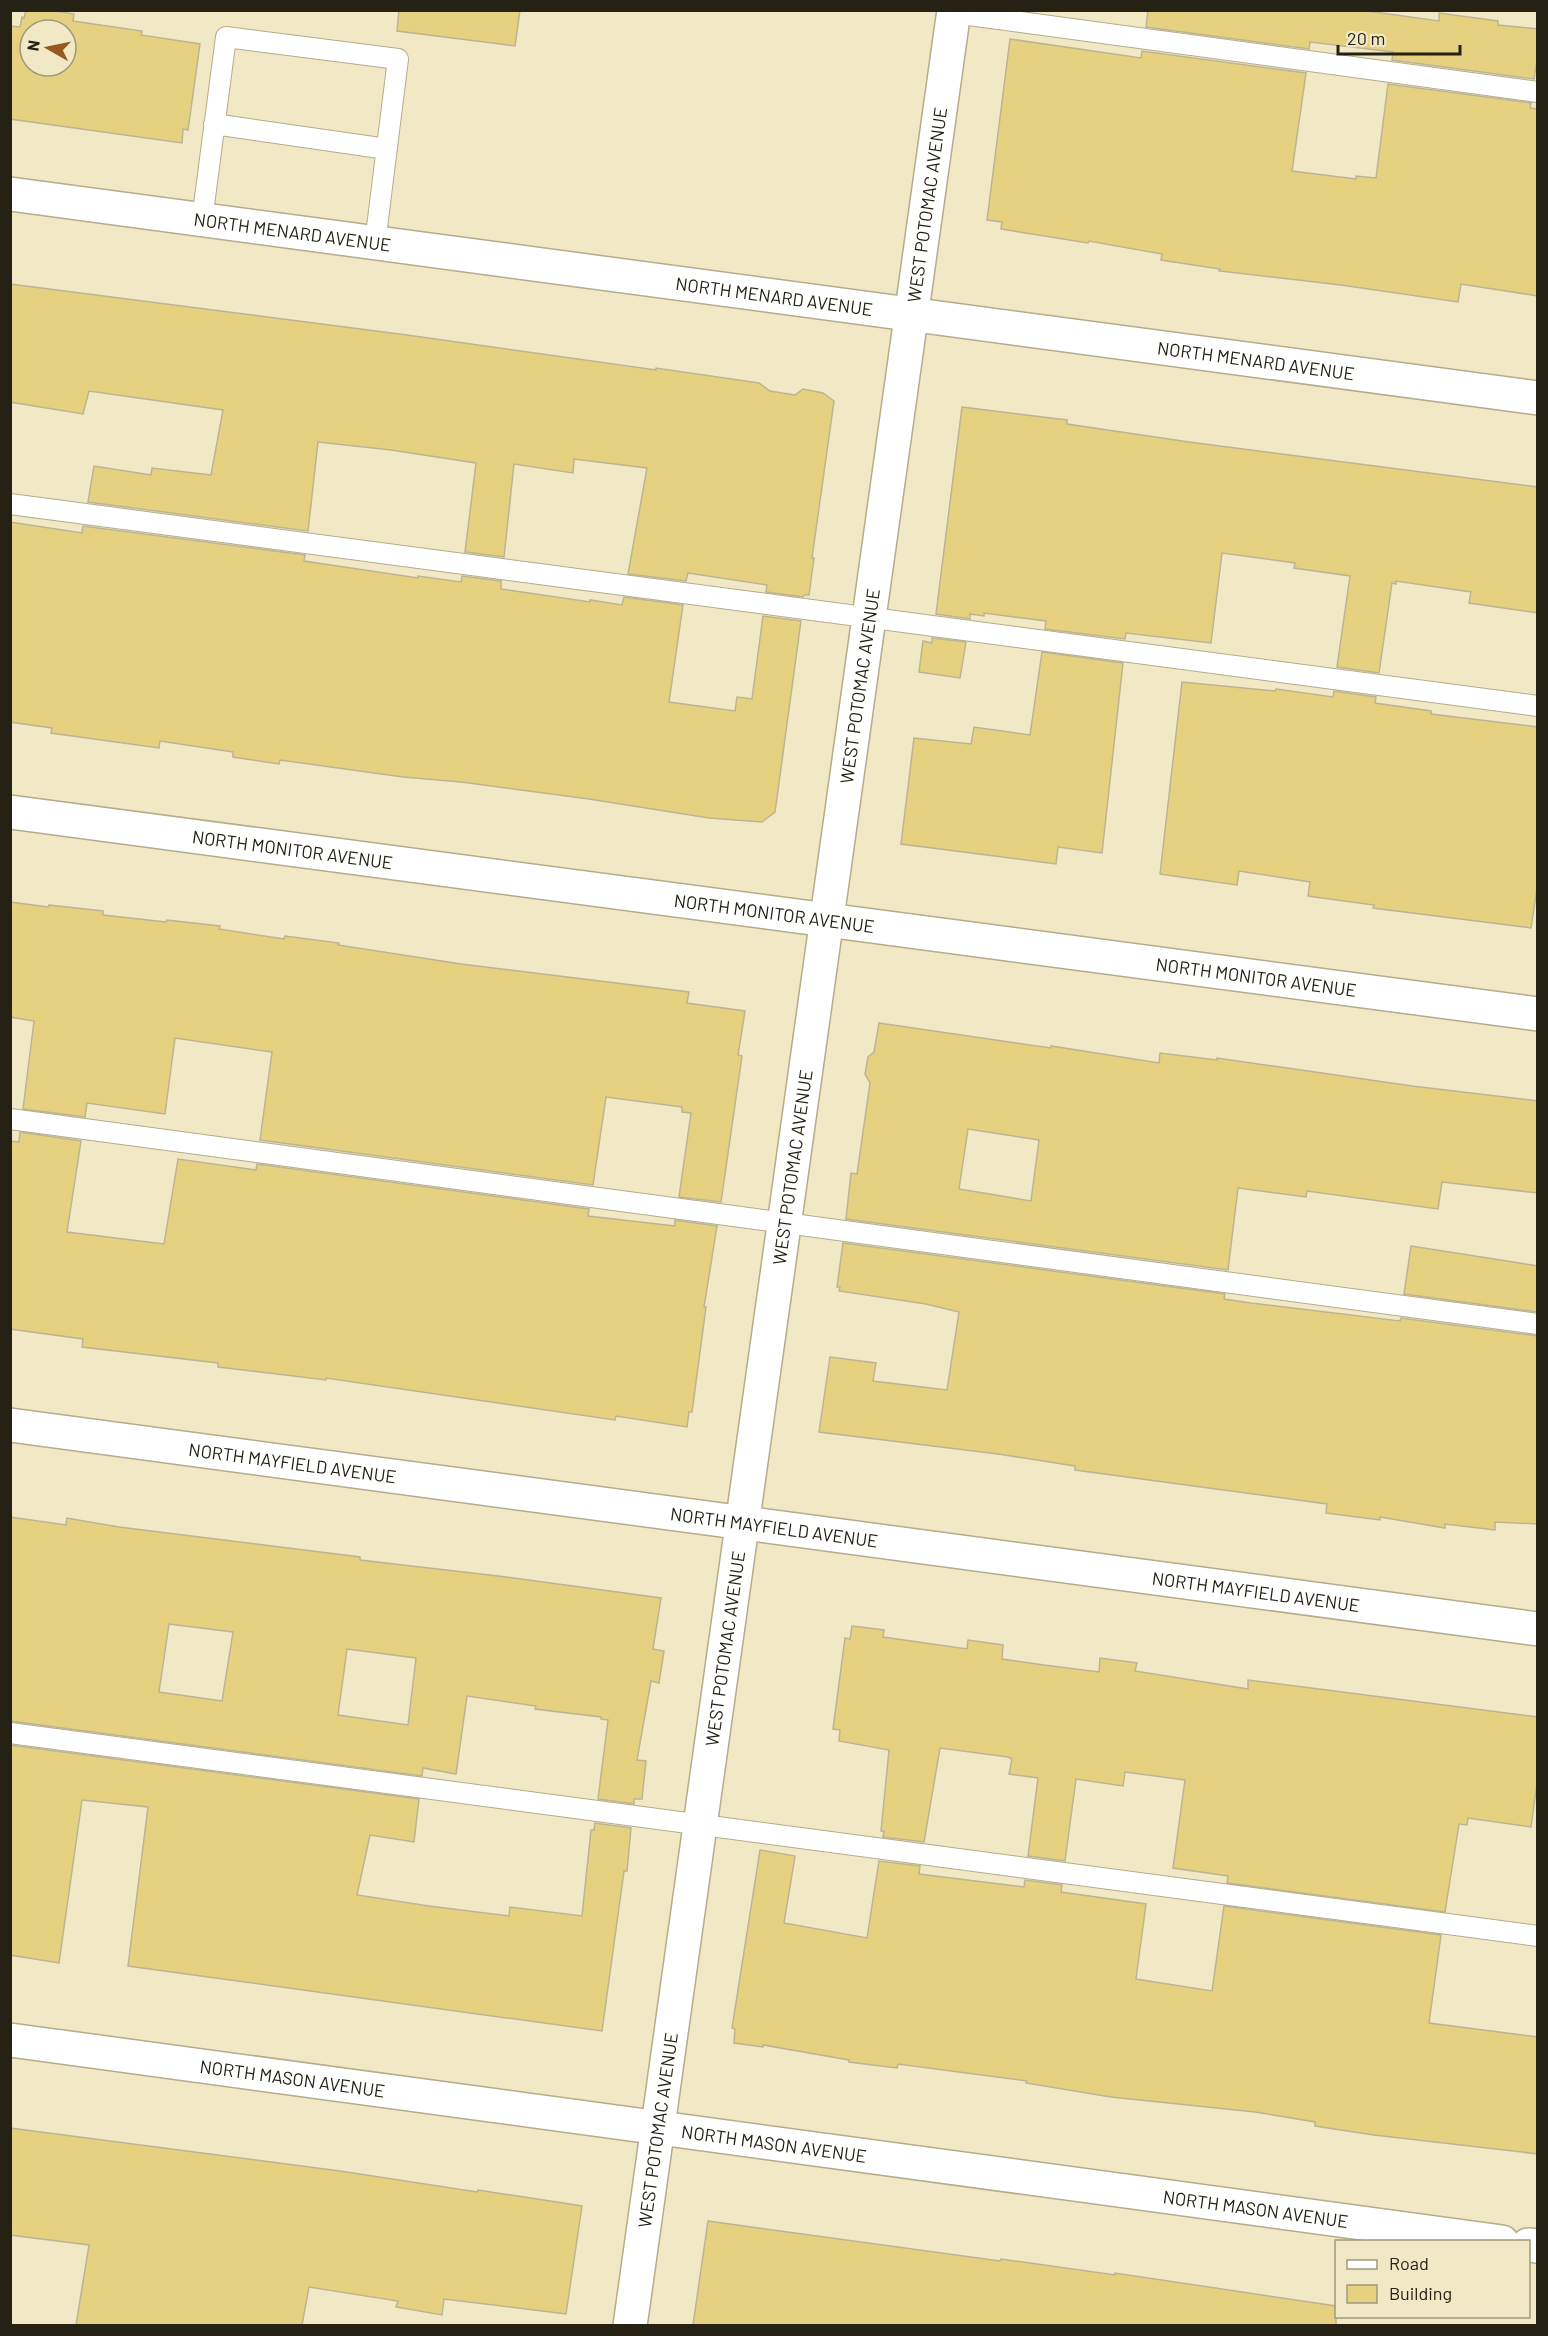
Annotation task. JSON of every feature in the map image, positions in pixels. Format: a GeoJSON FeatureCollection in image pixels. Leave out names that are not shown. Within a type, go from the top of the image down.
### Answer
{"type":"FeatureCollection","features":[{"type":"Feature","properties":{"kind":"street","name":"WEST POTOMAC AVENUE"},"geometry":{"type":"LineString","coordinates":[[630,2325],[954,12]]}},
{"type":"Feature","properties":{"kind":"street","name":"NORTH MENARD AVENUE"},"geometry":{"type":"LineString","coordinates":[[10,194],[1538,398]]}},
{"type":"Feature","properties":{"kind":"street","name":"NORTH MONITOR AVENUE"},"geometry":{"type":"LineString","coordinates":[[10,812],[1538,1014]]}},
{"type":"Feature","properties":{"kind":"street","name":"NORTH MAYFIELD AVENUE"},"geometry":{"type":"LineString","coordinates":[[10,1425],[1538,1629]]}},
{"type":"Feature","properties":{"kind":"street","name":"NORTH MASON AVENUE"},"geometry":{"type":"LineString","coordinates":[[10,2040],[1495,2240]]}},
{"type":"Feature","properties":{"kind":"lane"},"geometry":{"type":"LineString","coordinates":[[954,12],[1538,92]]}},
{"type":"Feature","properties":{"kind":"lane"},"geometry":{"type":"LineString","coordinates":[[202,220],[226,37],[398,59],[375,243]]}},
{"type":"Feature","properties":{"kind":"lane"},"geometry":{"type":"LineString","coordinates":[[214,124],[387,148]]}},
{"type":"Feature","properties":{"kind":"lane"},"geometry":{"type":"LineString","coordinates":[[10,504],[1538,706]]}},
{"type":"Feature","properties":{"kind":"lane"},"geometry":{"type":"LineString","coordinates":[[10,1119],[1538,1324]]}},
{"type":"Feature","properties":{"kind":"lane"},"geometry":{"type":"LineString","coordinates":[[10,1733],[1538,1936]]}},
{"type":"Feature","properties":{"kind":"building"},"geometry":{"type":"Polygon","coordinates":[[[26,10],[50,10],[74,14],[73,18],[24,18],[26,10]]]}},
{"type":"Feature","properties":{"kind":"building"},"geometry":{"type":"Polygon","coordinates":[[[399,10],[520,10],[515,46],[397,31],[399,10]]]}},
{"type":"Feature","properties":{"kind":"building"},"geometry":{"type":"Polygon","coordinates":[[[1148,10],[1360,10],[1439,21],[1439,13],[1498,21],[1498,25],[1538,29],[1538,54],[1534,79],[1392,60],[1393,52],[1310,42],[1309,49],[1146,27],[1148,10]]]}},
{"type":"Feature","properties":{"kind":"building"},"geometry":{"type":"Polygon","coordinates":[[[78,22],[142,31],[141,35],[200,44],[188,130],[183,129],[182,143],[10,119],[10,26],[18,27],[18,78],[78,78],[78,22]]]}},
{"type":"Feature","properties":{"kind":"building"},"geometry":{"type":"Polygon","coordinates":[[[1010,39],[1141,58],[1142,51],[1306,73],[1292,171],[1356,179],[1356,176],[1376,178],[1388,84],[1531,103],[1530,108],[1538,109],[1538,296],[1461,284],[1458,302],[1341,285],[1219,271],[1220,269],[1161,260],[1162,254],[1001,229],[1002,222],[987,220],[1010,39]]]}},
{"type":"Feature","properties":{"kind":"building"},"geometry":{"type":"Polygon","coordinates":[[[10,284],[407,335],[656,370],[656,368],[759,383],[770,391],[795,395],[803,389],[823,393],[834,401],[809,595],[803,597],[766,592],[767,585],[688,573],[686,581],[628,574],[647,468],[574,459],[573,473],[514,464],[504,557],[465,552],[476,463],[391,450],[318,442],[308,531],[88,502],[94,466],[151,475],[152,468],[211,475],[223,410],[89,391],[83,414],[10,402],[10,284]]]}},
{"type":"Feature","properties":{"kind":"building"},"geometry":{"type":"Polygon","coordinates":[[[962,407],[1067,420],[1067,424],[1189,442],[1538,487],[1538,613],[1469,603],[1471,592],[1396,581],[1396,584],[1392,583],[1379,673],[1337,667],[1350,576],[1294,568],[1295,563],[1222,553],[1211,643],[1126,633],[1125,639],[1045,629],[1046,621],[984,613],[984,616],[970,614],[970,619],[936,614],[962,407]]]}},
{"type":"Feature","properties":{"kind":"building"},"geometry":{"type":"Polygon","coordinates":[[[10,522],[82,533],[83,526],[305,555],[304,561],[418,578],[418,576],[461,582],[462,576],[501,581],[501,589],[590,602],[590,600],[622,605],[624,597],[683,605],[669,702],[735,711],[737,697],[752,699],[763,616],[801,621],[775,812],[762,822],[709,818],[461,782],[403,777],[280,760],[279,764],[233,757],[233,752],[160,741],[159,748],[51,733],[52,728],[10,722],[10,522]]]}},
{"type":"Feature","properties":{"kind":"building"},"geometry":{"type":"Polygon","coordinates":[[[932,638],[966,642],[960,678],[919,672],[923,641],[932,643],[932,638]]]}},
{"type":"Feature","properties":{"kind":"building"},"geometry":{"type":"Polygon","coordinates":[[[1042,652],[1123,663],[1102,853],[1058,847],[1056,864],[901,844],[914,738],[971,744],[974,727],[1030,735],[1042,652]]]}},
{"type":"Feature","properties":{"kind":"building"},"geometry":{"type":"Polygon","coordinates":[[[1182,682],[1275,691],[1276,689],[1333,697],[1334,691],[1376,697],[1375,703],[1431,711],[1431,714],[1538,727],[1538,882],[1531,928],[1373,908],[1374,905],[1308,896],[1310,882],[1239,871],[1237,885],[1160,874],[1182,682]]]}},
{"type":"Feature","properties":{"kind":"building"},"geometry":{"type":"Polygon","coordinates":[[[10,902],[103,911],[103,915],[220,926],[219,929],[284,939],[285,936],[339,943],[338,945],[461,964],[689,992],[687,1003],[745,1011],[738,1055],[742,1056],[721,1202],[679,1197],[691,1113],[682,1112],[682,1107],[606,1097],[593,1185],[260,1140],[272,1052],[175,1038],[165,1114],[87,1103],[85,1117],[23,1109],[34,1021],[10,1017],[10,902]]]}},
{"type":"Feature","properties":{"kind":"building"},"geometry":{"type":"Polygon","coordinates":[[[879,1023],[1159,1063],[1160,1053],[1217,1060],[1217,1058],[1412,1086],[1538,1101],[1538,1193],[1442,1182],[1438,1209],[1307,1191],[1306,1197],[1238,1188],[1228,1270],[846,1219],[851,1173],[857,1174],[870,1083],[865,1074],[868,1057],[874,1052],[879,1023]],[[968,1129],[959,1189],[1031,1201],[1039,1140],[968,1129]]]}},
{"type":"Feature","properties":{"kind":"building"},"geometry":{"type":"Polygon","coordinates":[[[20,1132],[81,1141],[67,1232],[164,1244],[178,1159],[256,1170],[257,1164],[589,1209],[588,1216],[675,1226],[675,1220],[717,1226],[704,1307],[706,1307],[692,1412],[689,1412],[687,1427],[616,1416],[615,1420],[326,1378],[326,1380],[218,1367],[218,1363],[82,1347],[83,1339],[10,1329],[10,1141],[19,1142],[20,1132]]]}},
{"type":"Feature","properties":{"kind":"building"},"geometry":{"type":"Polygon","coordinates":[[[843,1243],[1225,1294],[1224,1299],[1251,1303],[1400,1321],[1401,1318],[1538,1336],[1538,1524],[1495,1522],[1495,1530],[1445,1524],[1445,1528],[1380,1517],[1380,1520],[1326,1513],[1327,1504],[1075,1470],[1075,1466],[998,1454],[819,1432],[830,1357],[876,1363],[873,1381],[947,1390],[959,1312],[926,1304],[839,1291],[840,1287],[837,1287],[843,1243]]]}},
{"type":"Feature","properties":{"kind":"building"},"geometry":{"type":"Polygon","coordinates":[[[1411,1246],[1538,1266],[1538,1312],[1404,1294],[1411,1246]]]}},
{"type":"Feature","properties":{"kind":"building"},"geometry":{"type":"Polygon","coordinates":[[[10,1517],[66,1525],[67,1518],[119,1527],[360,1557],[360,1560],[661,1598],[653,1649],[664,1651],[659,1683],[651,1681],[637,1760],[646,1761],[642,1799],[634,1799],[634,1804],[598,1799],[608,1720],[467,1696],[456,1774],[423,1768],[422,1776],[10,1721],[10,1517]],[[169,1624],[159,1692],[222,1701],[233,1632],[169,1624]],[[347,1649],[338,1715],[408,1725],[416,1658],[347,1649]]]}},
{"type":"Feature","properties":{"kind":"building"},"geometry":{"type":"Polygon","coordinates":[[[852,1626],[884,1630],[883,1637],[967,1649],[968,1640],[1003,1645],[1002,1659],[1044,1665],[1099,1672],[1100,1658],[1137,1663],[1135,1671],[1248,1689],[1248,1680],[1538,1717],[1538,1776],[1531,1827],[1468,1818],[1467,1825],[1459,1824],[1445,1912],[1227,1883],[1228,1876],[1173,1868],[1185,1780],[1125,1772],[1123,1786],[1076,1779],[1065,1861],[1028,1856],[1038,1778],[1009,1774],[1012,1759],[1008,1757],[940,1748],[924,1842],[883,1837],[884,1831],[881,1831],[889,1750],[839,1741],[840,1730],[833,1729],[845,1638],[850,1639],[852,1626]]]}},
{"type":"Feature","properties":{"kind":"building"},"geometry":{"type":"Polygon","coordinates":[[[10,1745],[419,1799],[414,1842],[370,1835],[357,1895],[429,1906],[509,1916],[510,1907],[582,1916],[591,1830],[594,1830],[595,1823],[631,1828],[627,1871],[624,1871],[602,2031],[128,1966],[148,1807],[82,1800],[59,1963],[10,1955],[10,1745]]]}},
{"type":"Feature","properties":{"kind":"building"},"geometry":{"type":"Polygon","coordinates":[[[760,1850],[795,1856],[784,1923],[867,1938],[879,1861],[920,1866],[919,1874],[1024,1887],[1025,1880],[1062,1885],[1061,1892],[1146,1904],[1136,1979],[1212,1991],[1224,1906],[1441,1935],[1429,2023],[1538,2037],[1538,2154],[1374,2135],[1315,2126],[1315,2122],[1255,2112],[1111,2097],[1026,2083],[1027,2081],[898,2064],[897,2068],[849,2062],[849,2060],[763,2045],[763,2047],[734,2043],[735,2029],[732,2028],[760,1850]]]}},
{"type":"Feature","properties":{"kind":"building"},"geometry":{"type":"Polygon","coordinates":[[[10,2128],[340,2171],[582,2206],[566,2314],[444,2299],[442,2315],[396,2307],[398,2301],[309,2287],[302,2325],[76,2325],[89,2245],[10,2235],[10,2128]]]}},
{"type":"Feature","properties":{"kind":"building"},"geometry":{"type":"Polygon","coordinates":[[[708,2221],[1000,2261],[1001,2259],[1115,2275],[1115,2273],[1335,2306],[1336,2318],[1336,2325],[693,2325],[708,2221]]]}}]}
